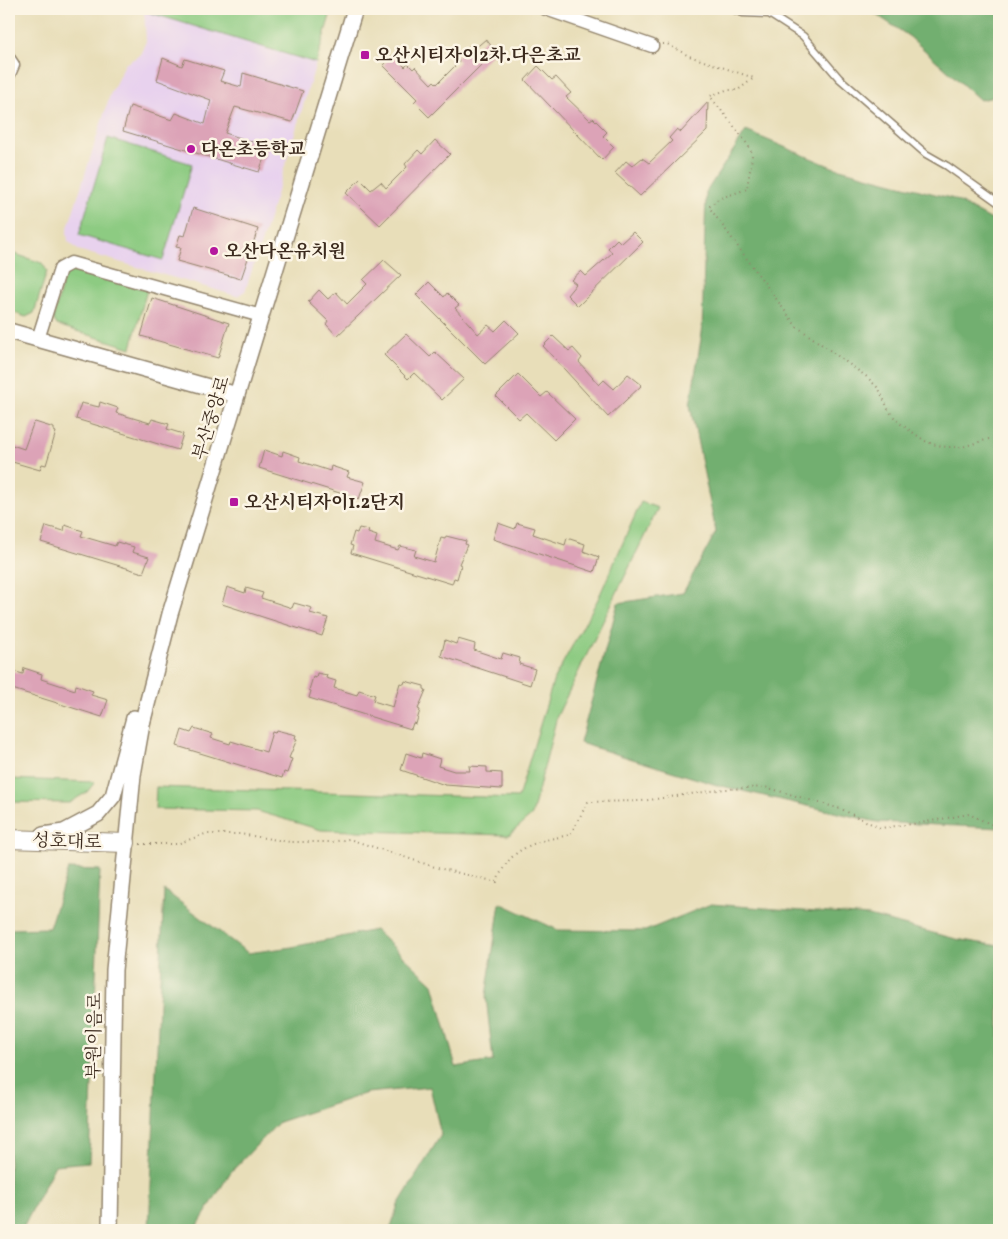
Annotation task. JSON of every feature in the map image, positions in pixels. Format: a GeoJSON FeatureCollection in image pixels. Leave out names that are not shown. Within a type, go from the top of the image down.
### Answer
{"type":"FeatureCollection","features":[{"type":"Feature","properties":{"kind":"main road","name":"성호대로"},"geometry":{"type":"LineString","coordinates":[[13,840],[126,843]]}},
{"type":"Feature","properties":{"kind":"street","name":"부산중앙로"},"geometry":{"type":"LineString","coordinates":[[126,843],[133,775],[142,724],[170,614],[355,9]]}},
{"type":"Feature","properties":{"kind":"street"},"geometry":{"type":"LineString","coordinates":[[546,9],[652,46]]}},
{"type":"Feature","properties":{"kind":"street"},"geometry":{"type":"LineString","coordinates":[[9,59],[12,66],[9,74]]}},
{"type":"Feature","properties":{"kind":"street"},"geometry":{"type":"LineString","coordinates":[[38,339],[60,270],[71,263],[261,316]]}},
{"type":"Feature","properties":{"kind":"street"},"geometry":{"type":"LineString","coordinates":[[9,331],[237,395]]}},
{"type":"Feature","properties":{"kind":"street"},"geometry":{"type":"LineString","coordinates":[[13,840],[64,832],[98,814],[113,796],[134,716],[154,676]]}},
{"type":"Feature","properties":{"kind":"street","name":"부원이음로"},"geometry":{"type":"LineString","coordinates":[[110,1230],[114,970],[126,843]]}},
{"type":"Feature","properties":{"kind":"lane"},"geometry":{"type":"LineString","coordinates":[[732,9],[769,14],[803,36],[839,78],[926,154],[947,166],[999,203]]}},
{"type":"Feature","properties":{"kind":"path"},"geometry":{"type":"LineString","coordinates":[[652,46],[668,44],[689,56],[754,78],[738,90],[726,90],[710,96],[728,121],[747,142],[752,153],[747,189],[718,199],[709,207],[796,326],[868,377],[879,389],[893,417],[925,440],[939,446],[962,447],[999,436]]}},
{"type":"Feature","properties":{"kind":"path"},"geometry":{"type":"LineString","coordinates":[[126,843],[177,844],[205,834],[240,834],[290,842],[332,842],[349,839],[438,868],[497,882],[502,869],[518,850],[552,838],[570,835],[588,802],[642,801],[725,788],[764,787],[841,809],[880,828],[969,814],[999,828]]}},
{"type":"Feature","properties":{"kind":"shaded area","name":"다온초등학교"},"geometry":{"type":"Polygon","coordinates":[[[144,11],[316,63],[245,291],[237,296],[78,250],[68,241],[67,231],[110,95],[125,64],[140,55],[146,41],[144,11]]]}},
{"type":"Feature","properties":{"kind":"green space"},"geometry":{"type":"Polygon","coordinates":[[[145,9],[332,9],[316,63],[144,11],[145,9]]]}},
{"type":"Feature","properties":{"kind":"green space"},"geometry":{"type":"Polygon","coordinates":[[[868,9],[999,9],[999,96],[980,100],[910,37],[868,9]]]}},
{"type":"Feature","properties":{"kind":"green space"},"geometry":{"type":"Polygon","coordinates":[[[746,131],[832,167],[954,199],[999,224],[999,828],[877,822],[717,785],[580,743],[618,603],[683,593],[716,532],[690,405],[702,333],[706,192],[746,131]]]}},
{"type":"Feature","properties":{"kind":"green space"},"geometry":{"type":"Polygon","coordinates":[[[108,138],[192,164],[163,260],[79,235],[108,138]]]}},
{"type":"Feature","properties":{"kind":"green space"},"geometry":{"type":"Polygon","coordinates":[[[9,252],[42,263],[47,271],[34,313],[26,317],[9,311],[9,252]]]}},
{"type":"Feature","properties":{"kind":"green space"},"geometry":{"type":"Polygon","coordinates":[[[72,270],[147,290],[131,348],[57,325],[53,319],[65,274],[72,270]]]}},
{"type":"Feature","properties":{"kind":"green space"},"geometry":{"type":"Polygon","coordinates":[[[641,502],[658,508],[557,716],[532,815],[509,835],[321,830],[257,811],[155,809],[156,787],[518,798],[554,679],[598,599],[641,502]]]}},
{"type":"Feature","properties":{"kind":"green space"},"geometry":{"type":"Polygon","coordinates":[[[9,779],[95,782],[87,792],[69,803],[9,802],[9,779]]]}},
{"type":"Feature","properties":{"kind":"green space"},"geometry":{"type":"Polygon","coordinates":[[[68,869],[100,870],[89,1162],[55,1165],[22,1230],[9,1230],[9,929],[49,928],[68,869]]]}},
{"type":"Feature","properties":{"kind":"green space"},"geometry":{"type":"Polygon","coordinates":[[[164,890],[248,953],[292,947],[375,930],[433,984],[456,1067],[493,1061],[486,996],[500,903],[558,930],[645,931],[711,904],[869,916],[956,939],[999,946],[999,1230],[390,1230],[398,1205],[441,1135],[430,1087],[367,1093],[279,1122],[230,1173],[195,1230],[149,1230],[164,890]]]}},
{"type":"Feature","properties":{"kind":"building"},"geometry":{"type":"Polygon","coordinates":[[[486,39],[495,51],[429,117],[414,102],[417,99],[383,65],[393,55],[405,67],[408,64],[413,69],[415,67],[431,84],[434,81],[437,84],[459,62],[456,58],[469,46],[473,50],[486,39]]]}},
{"type":"Feature","properties":{"kind":"building"},"geometry":{"type":"Polygon","coordinates":[[[163,58],[182,66],[185,59],[224,71],[220,81],[241,87],[243,73],[303,91],[292,122],[235,107],[225,133],[268,147],[259,172],[123,131],[130,106],[172,120],[176,113],[205,124],[211,100],[157,80],[163,58]]]}},
{"type":"Feature","properties":{"kind":"building"},"geometry":{"type":"Polygon","coordinates":[[[538,66],[552,80],[556,77],[571,93],[566,97],[590,120],[593,118],[607,132],[603,136],[614,147],[602,160],[525,80],[538,66]]]}},
{"type":"Feature","properties":{"kind":"building"},"geometry":{"type":"Polygon","coordinates":[[[708,102],[707,131],[640,196],[615,173],[626,161],[632,166],[642,158],[649,163],[672,141],[669,138],[677,129],[681,132],[708,102]]]}},
{"type":"Feature","properties":{"kind":"building"},"geometry":{"type":"Polygon","coordinates":[[[435,140],[450,154],[380,225],[346,193],[360,179],[371,190],[381,182],[386,188],[407,167],[405,164],[418,150],[422,154],[435,140]]]}},
{"type":"Feature","properties":{"kind":"building"},"geometry":{"type":"Polygon","coordinates":[[[193,208],[258,229],[241,279],[177,261],[181,248],[176,247],[180,235],[185,236],[193,208]]]}},
{"type":"Feature","properties":{"kind":"building"},"geometry":{"type":"Polygon","coordinates":[[[633,232],[643,242],[578,306],[567,295],[576,284],[571,280],[581,271],[586,276],[612,253],[608,248],[617,239],[621,243],[633,232]]]}},
{"type":"Feature","properties":{"kind":"building"},"geometry":{"type":"Polygon","coordinates":[[[384,260],[401,275],[337,336],[326,324],[328,321],[308,302],[319,290],[328,299],[336,292],[347,304],[367,284],[363,280],[384,260]]]}},
{"type":"Feature","properties":{"kind":"building"},"geometry":{"type":"Polygon","coordinates":[[[429,282],[444,297],[447,293],[459,305],[455,308],[478,334],[488,325],[495,331],[506,320],[519,333],[485,364],[416,295],[429,282]]]}},
{"type":"Feature","properties":{"kind":"building"},"geometry":{"type":"Polygon","coordinates":[[[152,298],[229,323],[218,358],[141,336],[152,298]]]}},
{"type":"Feature","properties":{"kind":"building"},"geometry":{"type":"Polygon","coordinates":[[[406,334],[430,357],[435,352],[464,379],[442,400],[414,373],[408,379],[384,355],[406,334]]]}},
{"type":"Feature","properties":{"kind":"building"},"geometry":{"type":"Polygon","coordinates":[[[553,336],[569,351],[573,348],[582,358],[579,362],[599,385],[604,380],[614,389],[628,374],[642,385],[608,417],[543,346],[553,336]]]}},
{"type":"Feature","properties":{"kind":"building"},"geometry":{"type":"Polygon","coordinates":[[[518,374],[541,397],[547,392],[575,419],[554,440],[526,413],[519,419],[496,396],[518,374]]]}},
{"type":"Feature","properties":{"kind":"building"},"geometry":{"type":"Polygon","coordinates":[[[100,402],[118,408],[116,413],[150,423],[152,419],[169,424],[167,429],[183,434],[178,450],[76,419],[81,403],[99,407],[100,402]]]}},
{"type":"Feature","properties":{"kind":"building"},"geometry":{"type":"Polygon","coordinates":[[[35,422],[54,428],[56,432],[46,465],[42,464],[40,470],[9,461],[9,444],[24,449],[35,422]]]}},
{"type":"Feature","properties":{"kind":"building"},"geometry":{"type":"Polygon","coordinates":[[[264,450],[282,456],[283,451],[300,457],[299,461],[330,471],[331,466],[349,472],[347,477],[365,482],[359,499],[259,468],[264,450]]]}},
{"type":"Feature","properties":{"kind":"building"},"geometry":{"type":"Polygon","coordinates":[[[498,523],[515,529],[517,523],[535,528],[533,534],[565,545],[567,538],[585,544],[583,551],[599,557],[594,572],[493,539],[498,523]]]}},
{"type":"Feature","properties":{"kind":"building"},"geometry":{"type":"Polygon","coordinates":[[[65,525],[83,531],[81,536],[115,546],[117,542],[134,547],[132,552],[149,557],[143,573],[41,542],[46,526],[64,531],[65,525]]]}},
{"type":"Feature","properties":{"kind":"building"},"geometry":{"type":"Polygon","coordinates":[[[359,528],[369,530],[368,533],[377,536],[375,543],[398,550],[400,546],[416,550],[414,556],[434,562],[441,538],[445,539],[446,536],[466,541],[465,544],[467,545],[459,564],[461,565],[457,579],[454,578],[452,584],[351,553],[353,546],[350,545],[354,532],[357,533],[359,528]]]}},
{"type":"Feature","properties":{"kind":"building"},"geometry":{"type":"Polygon","coordinates":[[[227,587],[245,593],[246,588],[263,593],[261,598],[292,608],[294,603],[312,608],[310,613],[328,618],[322,636],[222,604],[227,587]]]}},
{"type":"Feature","properties":{"kind":"building"},"geometry":{"type":"Polygon","coordinates":[[[458,639],[475,644],[474,650],[501,659],[503,653],[520,658],[519,664],[535,669],[530,685],[441,656],[445,640],[456,644],[458,639]]]}},
{"type":"Feature","properties":{"kind":"building"},"geometry":{"type":"Polygon","coordinates":[[[24,668],[42,674],[41,679],[75,690],[76,685],[93,691],[91,695],[108,700],[102,717],[9,688],[9,670],[23,674],[24,668]]]}},
{"type":"Feature","properties":{"kind":"building"},"geometry":{"type":"Polygon","coordinates":[[[317,673],[327,675],[326,678],[336,681],[334,688],[357,695],[359,690],[375,695],[373,701],[393,707],[400,683],[404,684],[405,681],[424,686],[426,690],[418,709],[420,710],[416,724],[413,723],[411,729],[309,698],[313,677],[316,678],[317,673]]]}},
{"type":"Feature","properties":{"kind":"building"},"geometry":{"type":"Polygon","coordinates":[[[194,728],[213,734],[211,738],[230,744],[231,741],[266,752],[272,732],[275,733],[276,730],[296,735],[295,738],[297,739],[289,758],[292,759],[287,773],[284,772],[282,778],[177,746],[182,730],[191,733],[194,728]]]}},
{"type":"Feature","properties":{"kind":"building"},"geometry":{"type":"Polygon","coordinates":[[[406,753],[421,758],[422,753],[440,759],[438,766],[454,771],[470,771],[469,766],[487,767],[487,772],[502,773],[502,789],[445,785],[401,770],[406,753]]]}},
{"type":"Feature","properties":{"kind":"place","name":"오산시티자이2차.다은초교"},"geometry":{"type":"Point","coordinates":[365,55]}},
{"type":"Feature","properties":{"kind":"place","name":"다온초등학교"},"geometry":{"type":"Point","coordinates":[191,149]}},
{"type":"Feature","properties":{"kind":"place","name":"오산다온유치원"},"geometry":{"type":"Point","coordinates":[214,251]}},
{"type":"Feature","properties":{"kind":"place","name":"오산시티자이1.2단지"},"geometry":{"type":"Point","coordinates":[234,502]}}]}
